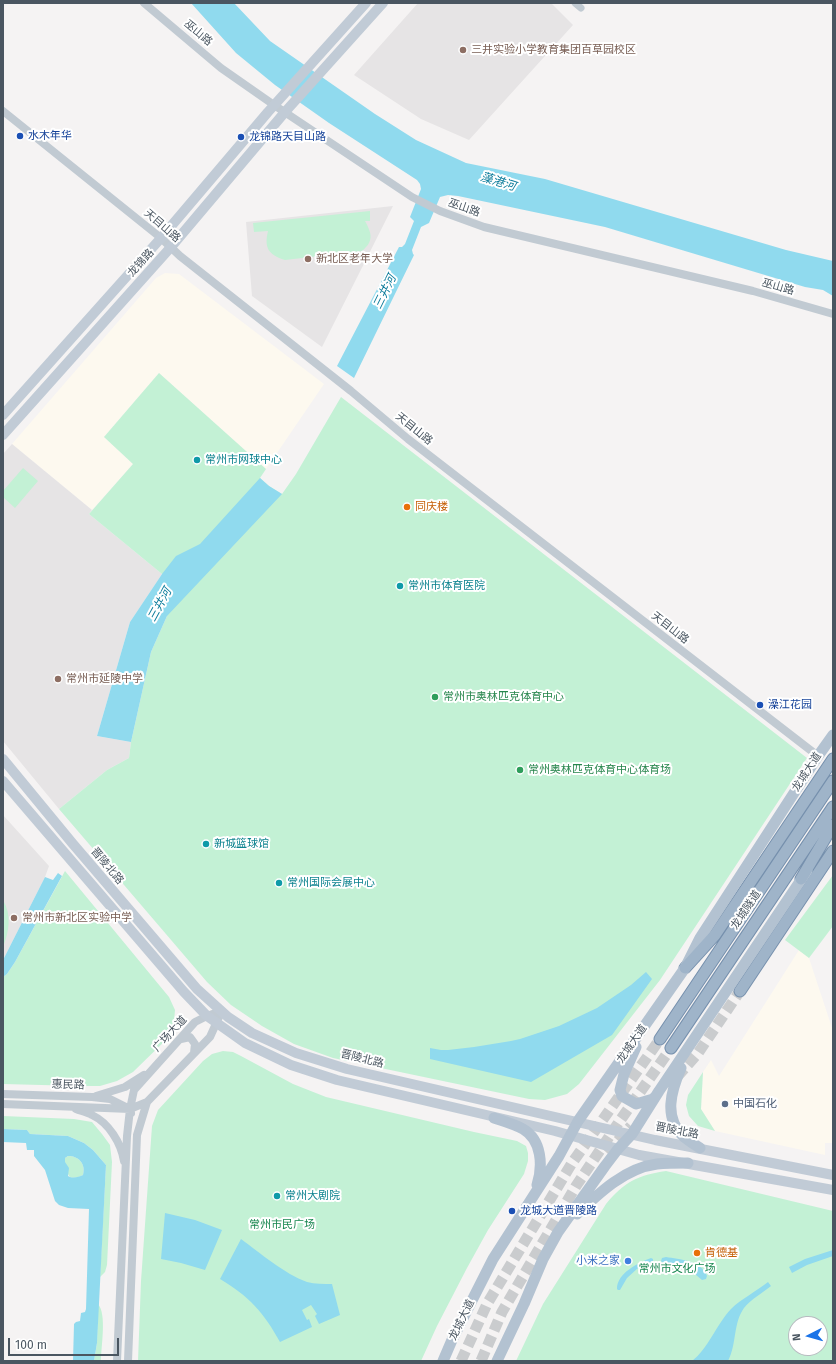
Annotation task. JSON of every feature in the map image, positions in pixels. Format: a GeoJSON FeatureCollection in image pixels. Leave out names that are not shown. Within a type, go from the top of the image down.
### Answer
{"type":"FeatureCollection","features":[{"type":"Feature","properties":{"kind":"highway"},"geometry":{"type":"LineString","coordinates":[[685,968],[715,935],[833,759]]}},
{"type":"Feature","properties":{"kind":"highway","name":"龙城隧道"},"geometry":{"type":"LineString","coordinates":[[660,1039],[833,781]]}},
{"type":"Feature","properties":{"kind":"highway","name":"龙城隧道"},"geometry":{"type":"LineString","coordinates":[[671,1048],[833,807]]}},
{"type":"Feature","properties":{"kind":"highway"},"geometry":{"type":"LineString","coordinates":[[801,879],[833,825]]}},
{"type":"Feature","properties":{"kind":"highway"},"geometry":{"type":"LineString","coordinates":[[740,991],[833,851]]}},
{"type":"Feature","properties":{"kind":"main road","name":"龙锦路"},"geometry":{"type":"LineString","coordinates":[[3,415],[161,238],[274,105],[366,3]]}},
{"type":"Feature","properties":{"kind":"main road","name":"龙锦路"},"geometry":{"type":"LineString","coordinates":[[3,435],[171,247],[293,103],[383,3]]}},
{"type":"Feature","properties":{"kind":"main road","name":"龙城大道"},"geometry":{"type":"LineString","coordinates":[[443,1361],[492,1259],[534,1196],[578,1122],[685,968],[700,938],[833,735]]}},
{"type":"Feature","properties":{"kind":"main road","name":"晋陵北路"},"geometry":{"type":"LineString","coordinates":[[3,759],[73,844],[197,989],[228,1017],[252,1033],[296,1053],[347,1069],[632,1134],[833,1175]]}},
{"type":"Feature","properties":{"kind":"main road"},"geometry":{"type":"LineString","coordinates":[[3,781],[184,992],[207,1016],[245,1043],[291,1065],[338,1080],[494,1118],[555,1131],[639,1155],[833,1190]]}},
{"type":"Feature","properties":{"kind":"main road"},"geometry":{"type":"LineString","coordinates":[[648,1021],[624,1074],[620,1090],[622,1096],[636,1104],[653,1099],[659,1091],[833,833]]}},
{"type":"Feature","properties":{"kind":"main road"},"geometry":{"type":"LineString","coordinates":[[692,1043],[673,1086],[670,1105],[673,1122],[683,1136],[700,1148]]}},
{"type":"Feature","properties":{"kind":"main road"},"geometry":{"type":"LineString","coordinates":[[496,1361],[524,1304],[543,1259],[558,1232],[618,1149],[632,1134],[659,1091]]}},
{"type":"Feature","properties":{"kind":"main road"},"geometry":{"type":"LineString","coordinates":[[494,1118],[524,1129],[536,1142],[540,1156],[541,1174],[534,1196]]}},
{"type":"Feature","properties":{"kind":"main road"},"geometry":{"type":"LineString","coordinates":[[558,1232],[591,1200],[613,1182],[632,1171],[656,1164],[688,1163]]}},
{"type":"Feature","properties":{"kind":"street","name":"巫山路"},"geometry":{"type":"LineString","coordinates":[[144,3],[222,68],[274,105],[412,197],[440,211],[484,226],[746,289],[833,314]]}},
{"type":"Feature","properties":{"kind":"street","name":"天目山路"},"geometry":{"type":"LineString","coordinates":[[3,111],[161,238],[180,256],[351,391],[408,439],[818,756]]}},
{"type":"Feature","properties":{"kind":"street","name":"广场大道"},"geometry":{"type":"LineString","coordinates":[[117,1361],[125,1172],[130,1109],[134,1090],[195,1022],[221,1011]]}},
{"type":"Feature","properties":{"kind":"street"},"geometry":{"type":"LineString","coordinates":[[128,1361],[137,1135],[147,1102],[210,1037],[221,1011]]}},
{"type":"Feature","properties":{"kind":"street"},"geometry":{"type":"LineString","coordinates":[[181,1039],[190,1037],[195,1044],[194,1053]]}},
{"type":"Feature","properties":{"kind":"street"},"geometry":{"type":"LineString","coordinates":[[92,1097],[125,1087],[154,1068]]}},
{"type":"Feature","properties":{"kind":"street","name":"惠民路"},"geometry":{"type":"LineString","coordinates":[[3,1094],[110,1099],[130,1109]]}},
{"type":"Feature","properties":{"kind":"street","name":"惠民路"},"geometry":{"type":"LineString","coordinates":[[3,1104],[130,1109],[147,1102]]}},
{"type":"Feature","properties":{"kind":"street"},"geometry":{"type":"LineString","coordinates":[[68,1106],[92,1115],[105,1124],[116,1139],[123,1155],[125,1172]]}},
{"type":"Feature","properties":{"kind":"street"},"geometry":{"type":"LineString","coordinates":[[130,1109],[137,1135]]}},
{"type":"Feature","properties":{"kind":"shaded area","name":"三井实验小学教育集团百草园校区"},"geometry":{"type":"Polygon","coordinates":[[[418,3],[551,3],[573,25],[469,140],[421,119],[354,75],[418,3]]]}},
{"type":"Feature","properties":{"kind":"shaded area","name":"新北区老年大学"},"geometry":{"type":"Polygon","coordinates":[[[393,206],[322,347],[252,296],[246,222],[393,206]]]}},
{"type":"Feature","properties":{"kind":"shaded area"},"geometry":{"type":"Polygon","coordinates":[[[165,273],[179,274],[324,384],[266,469],[159,373],[104,437],[133,464],[92,510],[12,444],[156,278],[165,273]]]}},
{"type":"Feature","properties":{"kind":"shaded area","name":"常州市延陵中学"},"geometry":{"type":"Polygon","coordinates":[[[12,444],[92,510],[89,514],[162,574],[130,622],[97,736],[131,742],[129,758],[107,770],[59,809],[3,741],[3,454],[12,444]]]}},
{"type":"Feature","properties":{"kind":"shaded area","name":"常州市新北区实验中学"},"geometry":{"type":"Polygon","coordinates":[[[3,815],[49,866],[45,877],[3,960],[3,815]]]}},
{"type":"Feature","properties":{"kind":"shaded area"},"geometry":{"type":"Polygon","coordinates":[[[799,950],[809,958],[833,1031],[833,1143],[825,1143],[825,1155],[715,1131],[701,1109],[703,1072],[711,1060],[719,1076],[799,950]]]}},
{"type":"Feature","properties":{"kind":"green space"},"geometry":{"type":"Polygon","coordinates":[[[370,211],[370,221],[365,221],[371,237],[369,244],[362,251],[285,260],[275,256],[269,250],[267,246],[268,231],[254,232],[253,223],[370,211]]]}},
{"type":"Feature","properties":{"kind":"green space","name":"常州市奥林匹克体育中心"},"geometry":{"type":"Polygon","coordinates":[[[159,373],[266,469],[260,478],[282,494],[296,474],[341,397],[807,758],[660,980],[579,1084],[567,1094],[545,1100],[529,1099],[333,1058],[294,1044],[262,1026],[231,1005],[207,982],[59,809],[107,770],[129,758],[131,742],[151,652],[167,616],[162,574],[89,514],[133,464],[104,437],[159,373]]]}},
{"type":"Feature","properties":{"kind":"green space"},"geometry":{"type":"Polygon","coordinates":[[[23,468],[38,481],[15,508],[3,497],[3,491],[23,468]]]}},
{"type":"Feature","properties":{"kind":"green space"},"geometry":{"type":"Polygon","coordinates":[[[65,871],[169,997],[175,1010],[173,1033],[133,1072],[117,1081],[100,1086],[3,1084],[3,977],[7,974],[15,962],[65,871]]]}},
{"type":"Feature","properties":{"kind":"green space"},"geometry":{"type":"Polygon","coordinates":[[[833,875],[833,926],[809,958],[785,940],[833,875]]]}},
{"type":"Feature","properties":{"kind":"green space"},"geometry":{"type":"Polygon","coordinates":[[[3,900],[8,912],[9,924],[3,947],[3,900]]]}},
{"type":"Feature","properties":{"kind":"green space","name":"常州市民广场"},"geometry":{"type":"Polygon","coordinates":[[[223,1051],[233,1052],[293,1084],[326,1097],[517,1141],[526,1146],[528,1161],[524,1174],[488,1230],[467,1268],[421,1361],[138,1361],[141,1281],[152,1126],[158,1110],[203,1061],[212,1054],[223,1051]]]}},
{"type":"Feature","properties":{"kind":"green space"},"geometry":{"type":"Polygon","coordinates":[[[703,1072],[701,1109],[715,1131],[698,1126],[689,1116],[686,1105],[688,1095],[703,1072]]]}},
{"type":"Feature","properties":{"kind":"green space"},"geometry":{"type":"Polygon","coordinates":[[[3,1116],[74,1119],[92,1122],[110,1145],[112,1162],[107,1265],[105,1272],[100,1277],[106,1165],[93,1150],[84,1143],[68,1136],[30,1134],[27,1130],[3,1129],[3,1116]]]}},
{"type":"Feature","properties":{"kind":"green space"},"geometry":{"type":"Polygon","coordinates":[[[68,1156],[75,1157],[81,1161],[84,1171],[83,1175],[75,1178],[69,1176],[65,1160],[68,1156]]]}},
{"type":"Feature","properties":{"kind":"green space","name":"常州市文化广场"},"geometry":{"type":"Polygon","coordinates":[[[666,1171],[833,1211],[833,1361],[516,1361],[543,1304],[606,1204],[626,1185],[639,1177],[666,1171]]]}},
{"type":"Feature","properties":{"kind":"green space"},"geometry":{"type":"Polygon","coordinates":[[[98,1304],[101,1309],[103,1323],[101,1361],[94,1361],[97,1343],[98,1304]]]}},
{"type":"Feature","properties":{"kind":"water"},"geometry":{"type":"Polygon","coordinates":[[[191,3],[234,3],[270,41],[375,114],[416,140],[466,163],[545,179],[786,250],[833,261],[833,296],[823,290],[805,287],[605,227],[448,195],[440,197],[429,223],[421,227],[412,250],[414,255],[354,378],[337,366],[399,247],[402,247],[405,244],[414,221],[410,217],[421,189],[420,184],[417,180],[329,123],[275,85],[236,53],[191,3]]]}},
{"type":"Feature","properties":{"kind":"water","name":"三井河"},"geometry":{"type":"Polygon","coordinates":[[[260,478],[282,494],[167,616],[151,652],[131,742],[97,736],[130,622],[176,556],[200,544],[260,478]]]}},
{"type":"Feature","properties":{"kind":"water"},"geometry":{"type":"Polygon","coordinates":[[[58,873],[62,876],[15,962],[7,974],[3,977],[3,960],[45,877],[53,880],[58,873]]]}},
{"type":"Feature","properties":{"kind":"water"},"geometry":{"type":"Polygon","coordinates":[[[646,972],[652,979],[612,1035],[531,1082],[430,1059],[430,1048],[448,1050],[511,1041],[559,1026],[597,1008],[631,985],[646,972]]]}},
{"type":"Feature","properties":{"kind":"water"},"geometry":{"type":"Polygon","coordinates":[[[3,1129],[27,1130],[30,1134],[68,1136],[84,1143],[93,1150],[106,1165],[97,1343],[94,1361],[73,1361],[74,1324],[80,1321],[81,1313],[85,1312],[86,1309],[89,1209],[68,1208],[59,1205],[55,1201],[45,1170],[34,1156],[34,1150],[27,1150],[26,1143],[3,1142],[3,1129]],[[72,1156],[65,1158],[65,1162],[69,1168],[68,1176],[74,1178],[83,1175],[84,1171],[81,1161],[72,1156]]]}},
{"type":"Feature","properties":{"kind":"water"},"geometry":{"type":"Polygon","coordinates":[[[165,1213],[195,1220],[222,1230],[205,1270],[161,1259],[165,1213]]]}},
{"type":"Feature","properties":{"kind":"water"},"geometry":{"type":"Polygon","coordinates":[[[241,1239],[290,1274],[310,1283],[332,1284],[340,1315],[319,1324],[315,1316],[317,1314],[311,1305],[302,1310],[307,1320],[309,1319],[312,1327],[280,1342],[268,1322],[255,1306],[230,1285],[220,1279],[241,1239]]]}},
{"type":"Feature","properties":{"kind":"water"},"geometry":{"type":"Polygon","coordinates":[[[833,1250],[833,1256],[807,1265],[792,1273],[789,1267],[805,1259],[833,1250]]]}},
{"type":"Feature","properties":{"kind":"water"},"geometry":{"type":"Polygon","coordinates":[[[666,1257],[695,1264],[704,1271],[707,1276],[706,1279],[702,1280],[689,1269],[678,1264],[661,1261],[662,1258],[666,1257]]]}},
{"type":"Feature","properties":{"kind":"water"},"geometry":{"type":"Polygon","coordinates":[[[651,1258],[653,1261],[638,1268],[627,1278],[620,1290],[617,1289],[620,1278],[624,1273],[651,1258]]]}},
{"type":"Feature","properties":{"kind":"water"},"geometry":{"type":"Polygon","coordinates":[[[768,1282],[771,1286],[744,1308],[738,1320],[733,1348],[728,1361],[692,1361],[703,1350],[731,1309],[768,1282]]]}},
{"type":"Feature","properties":{"kind":"tunnel"},"geometry":{"type":"LineString","coordinates":[[677,1077],[698,1053],[740,991]]}},
{"type":"Feature","properties":{"kind":"tunnel"},"geometry":{"type":"LineString","coordinates":[[461,1361],[487,1304],[572,1163],[660,1039]]}},
{"type":"Feature","properties":{"kind":"tunnel"},"geometry":{"type":"LineString","coordinates":[[481,1361],[502,1312],[576,1186],[671,1048]]}},
{"type":"Feature","properties":{"kind":"tunnel"},"geometry":{"type":"LineString","coordinates":[[607,1153],[631,1126]]}},
{"type":"Feature","properties":{"kind":"place","name":"三井实验小学教育集团百草园校区"},"geometry":{"type":"Point","coordinates":[463,50]}},
{"type":"Feature","properties":{"kind":"place","name":"水木年华"},"geometry":{"type":"Point","coordinates":[20,136]}},
{"type":"Feature","properties":{"kind":"place","name":"龙锦路天目山路"},"geometry":{"type":"Point","coordinates":[241,137]}},
{"type":"Feature","properties":{"kind":"place","name":"新北区老年大学"},"geometry":{"type":"Point","coordinates":[308,259]}},
{"type":"Feature","properties":{"kind":"place","name":"常州市网球中心"},"geometry":{"type":"Point","coordinates":[197,460]}},
{"type":"Feature","properties":{"kind":"place","name":"同庆楼"},"geometry":{"type":"Point","coordinates":[407,507]}},
{"type":"Feature","properties":{"kind":"place","name":"常州市体育医院"},"geometry":{"type":"Point","coordinates":[400,586]}},
{"type":"Feature","properties":{"kind":"place","name":"常州市延陵中学"},"geometry":{"type":"Point","coordinates":[58,679]}},
{"type":"Feature","properties":{"kind":"place","name":"常州市奥林匹克体育中心"},"geometry":{"type":"Point","coordinates":[435,697]}},
{"type":"Feature","properties":{"kind":"place","name":"澡江花园"},"geometry":{"type":"Point","coordinates":[760,705]}},
{"type":"Feature","properties":{"kind":"place","name":"常州奥林匹克体育中心体育场"},"geometry":{"type":"Point","coordinates":[520,770]}},
{"type":"Feature","properties":{"kind":"place","name":"新城篮球馆"},"geometry":{"type":"Point","coordinates":[206,844]}},
{"type":"Feature","properties":{"kind":"place","name":"常州国际会展中心"},"geometry":{"type":"Point","coordinates":[279,883]}},
{"type":"Feature","properties":{"kind":"place","name":"常州市新北区实验中学"},"geometry":{"type":"Point","coordinates":[14,918]}},
{"type":"Feature","properties":{"kind":"place","name":"中国石化"},"geometry":{"type":"Point","coordinates":[725,1104]}},
{"type":"Feature","properties":{"kind":"place","name":"常州大剧院"},"geometry":{"type":"Point","coordinates":[277,1196]}},
{"type":"Feature","properties":{"kind":"place","name":"龙城大道晋陵路"},"geometry":{"type":"Point","coordinates":[512,1211]}},
{"type":"Feature","properties":{"kind":"place","name":"肯德基"},"geometry":{"type":"Point","coordinates":[697,1253]}},
{"type":"Feature","properties":{"kind":"place","name":"小米之家"},"geometry":{"type":"Point","coordinates":[628,1261]}},
{"type":"Feature","properties":{"kind":"water label","name":"藻港河"},"geometry":{"type":"Point","coordinates":[498,182]}}]}
